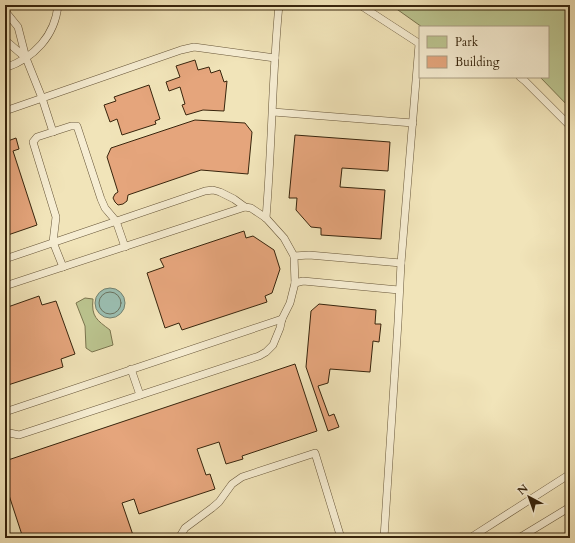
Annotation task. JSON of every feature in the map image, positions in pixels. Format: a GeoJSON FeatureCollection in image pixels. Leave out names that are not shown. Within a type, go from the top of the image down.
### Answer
{"type":"FeatureCollection","features":[{"type":"Feature","properties":{"kind":"lane"},"geometry":{"type":"LineString","coordinates":[[5,68],[26,58],[39,49],[53,28],[58,5]]}},
{"type":"Feature","properties":{"kind":"lane"},"geometry":{"type":"LineString","coordinates":[[266,218],[273,112],[274,50],[279,5]]}},
{"type":"Feature","properties":{"kind":"lane"},"geometry":{"type":"LineString","coordinates":[[360,5],[419,43]]}},
{"type":"Feature","properties":{"kind":"lane"},"geometry":{"type":"LineString","coordinates":[[5,11],[18,27],[26,58],[42,98],[53,132]]}},
{"type":"Feature","properties":{"kind":"lane"},"geometry":{"type":"LineString","coordinates":[[5,40],[26,58]]}},
{"type":"Feature","properties":{"kind":"lane"},"geometry":{"type":"LineString","coordinates":[[5,111],[194,47],[275,58]]}},
{"type":"Feature","properties":{"kind":"lane"},"geometry":{"type":"LineString","coordinates":[[384,538],[399,290],[419,55]]}},
{"type":"Feature","properties":{"kind":"lane"},"geometry":{"type":"LineString","coordinates":[[521,78],[570,126]]}},
{"type":"Feature","properties":{"kind":"lane"},"geometry":{"type":"LineString","coordinates":[[273,112],[413,123]]}},
{"type":"Feature","properties":{"kind":"lane"},"geometry":{"type":"LineString","coordinates":[[63,267],[53,242],[56,217],[33,142],[37,137],[71,126],[77,126],[101,199],[105,208],[116,221],[125,247]]}},
{"type":"Feature","properties":{"kind":"lane"},"geometry":{"type":"LineString","coordinates":[[5,259],[205,191],[213,190],[234,199],[245,207],[250,208],[266,218],[284,238],[294,256],[295,283],[290,303],[282,319],[273,345],[259,356],[19,435],[5,432]]}},
{"type":"Feature","properties":{"kind":"lane"},"geometry":{"type":"LineString","coordinates":[[5,286],[245,207]]}},
{"type":"Feature","properties":{"kind":"lane"},"geometry":{"type":"LineString","coordinates":[[294,256],[309,255],[401,264]]}},
{"type":"Feature","properties":{"kind":"lane"},"geometry":{"type":"LineString","coordinates":[[295,283],[303,281],[399,290]]}},
{"type":"Feature","properties":{"kind":"lane"},"geometry":{"type":"LineString","coordinates":[[5,412],[282,319]]}},
{"type":"Feature","properties":{"kind":"lane"},"geometry":{"type":"LineString","coordinates":[[131,369],[140,395]]}},
{"type":"Feature","properties":{"kind":"lane"},"geometry":{"type":"LineString","coordinates":[[179,538],[185,528],[219,502],[232,484],[242,477],[315,454],[342,538]]}},
{"type":"Feature","properties":{"kind":"lane"},"geometry":{"type":"LineString","coordinates":[[470,538],[570,474]]}},
{"type":"Feature","properties":{"kind":"lane"},"geometry":{"type":"LineString","coordinates":[[519,538],[570,507]]}},
{"type":"Feature","properties":{"kind":"green space"},"geometry":{"type":"Polygon","coordinates":[[[391,5],[570,5],[570,108],[541,78],[549,78],[549,26],[421,26],[391,5]]]}},
{"type":"Feature","properties":{"kind":"green space"},"geometry":{"type":"Polygon","coordinates":[[[85,298],[93,299],[94,314],[98,321],[110,330],[113,345],[92,352],[86,348],[85,326],[76,303],[85,298]]]}},
{"type":"Feature","properties":{"kind":"water"},"geometry":{"type":"Polygon","coordinates":[[[110,288],[116,289],[124,297],[124,309],[116,317],[110,318],[104,317],[96,309],[95,303],[96,297],[104,289],[110,288]]]}},
{"type":"Feature","properties":{"kind":"building"},"geometry":{"type":"Polygon","coordinates":[[[195,60],[198,70],[209,67],[211,73],[220,70],[224,82],[227,81],[224,111],[203,110],[186,115],[182,105],[185,104],[180,87],[169,91],[166,82],[180,77],[176,66],[195,60]]]}},
{"type":"Feature","properties":{"kind":"building"},"geometry":{"type":"Polygon","coordinates":[[[149,85],[160,119],[155,121],[156,124],[122,135],[117,119],[110,122],[104,105],[116,101],[114,97],[149,85]]]}},
{"type":"Feature","properties":{"kind":"building"},"geometry":{"type":"Polygon","coordinates":[[[195,120],[245,123],[252,132],[248,174],[201,170],[128,195],[127,201],[118,205],[113,198],[118,192],[107,157],[111,148],[195,120]]]}},
{"type":"Feature","properties":{"kind":"building"},"geometry":{"type":"Polygon","coordinates":[[[295,135],[390,142],[388,171],[342,168],[340,187],[385,190],[381,239],[321,235],[321,228],[311,227],[296,210],[297,198],[289,198],[295,135]]]}},
{"type":"Feature","properties":{"kind":"building"},"geometry":{"type":"Polygon","coordinates":[[[16,138],[19,149],[13,151],[37,225],[5,236],[5,142],[16,138]]]}},
{"type":"Feature","properties":{"kind":"building"},"geometry":{"type":"Polygon","coordinates":[[[244,231],[246,238],[253,236],[274,250],[280,269],[272,293],[265,296],[267,302],[182,330],[179,323],[165,328],[147,273],[164,267],[160,259],[244,231]]]}},
{"type":"Feature","properties":{"kind":"building"},"geometry":{"type":"Polygon","coordinates":[[[39,296],[42,305],[56,301],[75,354],[61,359],[63,367],[5,386],[5,308],[39,296]]]}},
{"type":"Feature","properties":{"kind":"building"},"geometry":{"type":"Polygon","coordinates":[[[319,304],[376,310],[375,324],[381,324],[379,342],[373,341],[370,372],[330,369],[328,383],[318,386],[329,416],[334,414],[339,427],[328,431],[306,367],[311,311],[319,304]]]}},
{"type":"Feature","properties":{"kind":"building"},"geometry":{"type":"Polygon","coordinates":[[[295,364],[317,431],[242,456],[243,459],[226,464],[219,442],[197,449],[206,475],[210,474],[215,489],[139,514],[134,499],[122,503],[134,538],[23,538],[5,483],[5,461],[295,364]]]}},
{"type":"Feature","properties":{"kind":"building"},"geometry":{"type":"Polygon","coordinates":[[[5,516],[8,525],[5,526],[5,516]]]}}]}
